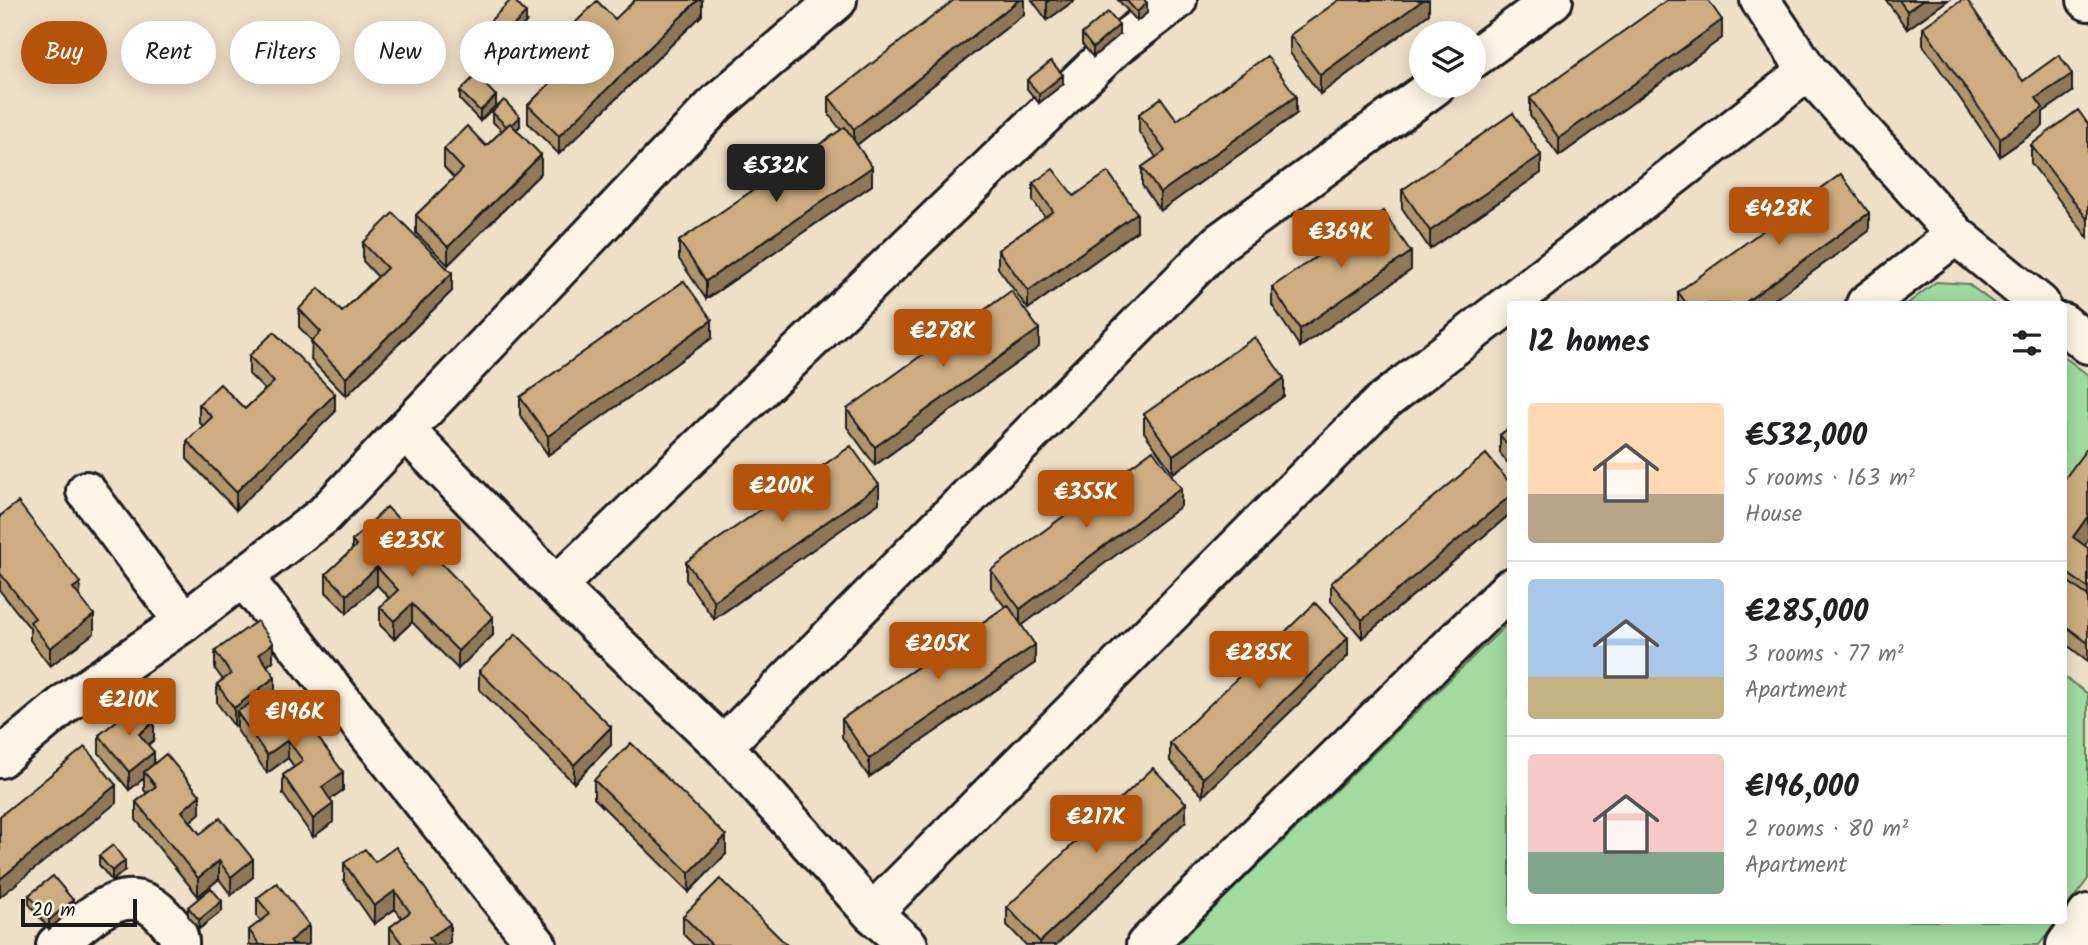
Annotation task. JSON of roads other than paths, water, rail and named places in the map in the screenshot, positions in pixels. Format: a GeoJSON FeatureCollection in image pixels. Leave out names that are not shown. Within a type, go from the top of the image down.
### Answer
{"type":"FeatureCollection","features":[{"type":"Feature","properties":{"kind":"street"},"geometry":{"type":"LineString","coordinates":[[0,758],[66,703],[184,622],[324,515],[717,103],[837,0]]}},
{"type":"Feature","properties":{"kind":"street"},"geometry":{"type":"LineString","coordinates":[[556,586],[1114,48],[1177,0]]}},
{"type":"Feature","properties":{"kind":"street"},"geometry":{"type":"LineString","coordinates":[[1486,49],[1553,0]]}},
{"type":"Feature","properties":{"kind":"street"},"geometry":{"type":"LineString","coordinates":[[1760,0],[1808,71],[1955,235],[2036,301]]}},
{"type":"Feature","properties":{"kind":"street"},"geometry":{"type":"LineString","coordinates":[[1512,301],[1808,71]]}},
{"type":"Feature","properties":{"kind":"street"},"geometry":{"type":"LineString","coordinates":[[723,746],[1219,243],[1418,98]]}},
{"type":"Feature","properties":{"kind":"street"},"geometry":{"type":"LineString","coordinates":[[1870,301],[1955,235]]}},
{"type":"Feature","properties":{"kind":"street"},"geometry":{"type":"LineString","coordinates":[[872,913],[1380,404],[1507,305]]}},
{"type":"Feature","properties":{"kind":"street"},"geometry":{"type":"LineString","coordinates":[[2067,326],[2088,344]]}},
{"type":"Feature","properties":{"kind":"street"},"geometry":{"type":"LineString","coordinates":[[405,430],[556,586],[723,746],[872,913],[908,945]]}},
{"type":"Feature","properties":{"kind":"street"},"geometry":{"type":"LineString","coordinates":[[86,491],[184,622]]}},
{"type":"Feature","properties":{"kind":"street"},"geometry":{"type":"LineString","coordinates":[[243,577],[537,945]]}},
{"type":"Feature","properties":{"kind":"street"},"geometry":{"type":"LineString","coordinates":[[1146,945],[1507,591]]}},
{"type":"Feature","properties":{"kind":"street"},"geometry":{"type":"LineString","coordinates":[[56,945],[105,906],[116,901],[146,902],[154,906],[175,929],[180,937],[179,945]]}},
{"type":"Feature","properties":{"kind":"street"},"geometry":{"type":"LineString","coordinates":[[2066,945],[2088,914]]}}]}
